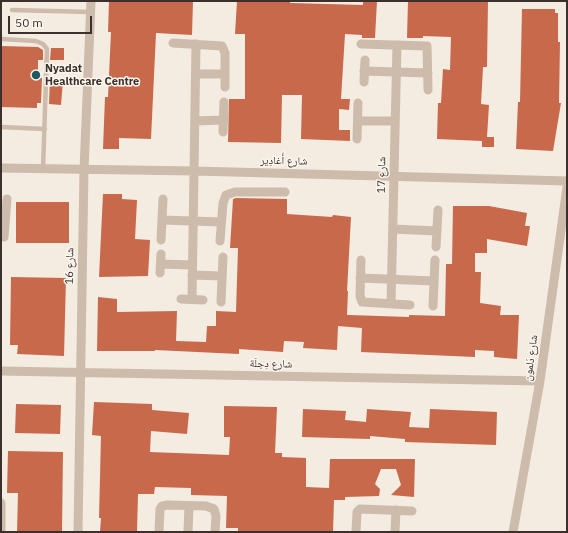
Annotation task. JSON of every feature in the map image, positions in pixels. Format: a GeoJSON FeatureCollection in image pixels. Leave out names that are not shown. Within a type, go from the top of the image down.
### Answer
{"type":"FeatureCollection","features":[{"type":"Feature","properties":{"kind":"street","name":"شارع 16"},"geometry":{"type":"LineString","coordinates":[[78,532],[84,170],[91,1]]}},
{"type":"Feature","properties":{"kind":"street"},"geometry":{"type":"LineString","coordinates":[[173,43],[222,46],[225,53],[225,87]]}},
{"type":"Feature","properties":{"kind":"street"},"geometry":{"type":"LineString","coordinates":[[192,299],[196,44]]}},
{"type":"Feature","properties":{"kind":"street"},"geometry":{"type":"LineString","coordinates":[[361,44],[426,46],[428,90]]}},
{"type":"Feature","properties":{"kind":"street","name":"شارع 17"},"geometry":{"type":"LineString","coordinates":[[391,304],[397,45]]}},
{"type":"Feature","properties":{"kind":"street"},"geometry":{"type":"LineString","coordinates":[[364,82],[365,60]]}},
{"type":"Feature","properties":{"kind":"street"},"geometry":{"type":"LineString","coordinates":[[364,71],[428,73]]}},
{"type":"Feature","properties":{"kind":"street"},"geometry":{"type":"LineString","coordinates":[[196,74],[225,74]]}},
{"type":"Feature","properties":{"kind":"street"},"geometry":{"type":"LineString","coordinates":[[223,132],[224,102]]}},
{"type":"Feature","properties":{"kind":"street"},"geometry":{"type":"LineString","coordinates":[[357,139],[358,103]]}},
{"type":"Feature","properties":{"kind":"street"},"geometry":{"type":"LineString","coordinates":[[195,121],[224,120]]}},
{"type":"Feature","properties":{"kind":"street"},"geometry":{"type":"LineString","coordinates":[[358,121],[395,121]]}},
{"type":"Feature","properties":{"kind":"street","name":"شارع أَغادِير"},"geometry":{"type":"LineString","coordinates":[[1,168],[194,171],[567,181]]}},
{"type":"Feature","properties":{"kind":"street","name":"شارع دَلمون"},"geometry":{"type":"LineString","coordinates":[[513,532],[540,381],[567,187]]}},
{"type":"Feature","properties":{"kind":"street"},"geometry":{"type":"LineString","coordinates":[[220,241],[224,198],[230,192],[285,192]]}},
{"type":"Feature","properties":{"kind":"street"},"geometry":{"type":"LineString","coordinates":[[4,237],[3,222],[7,199]]}},
{"type":"Feature","properties":{"kind":"street"},"geometry":{"type":"LineString","coordinates":[[161,240],[163,199]]}},
{"type":"Feature","properties":{"kind":"street"},"geometry":{"type":"LineString","coordinates":[[436,247],[438,210]]}},
{"type":"Feature","properties":{"kind":"street"},"geometry":{"type":"LineString","coordinates":[[162,220],[222,222]]}},
{"type":"Feature","properties":{"kind":"street"},"geometry":{"type":"LineString","coordinates":[[393,229],[437,231]]}},
{"type":"Feature","properties":{"kind":"street"},"geometry":{"type":"LineString","coordinates":[[161,254],[160,268],[192,265]]}},
{"type":"Feature","properties":{"kind":"street"},"geometry":{"type":"LineString","coordinates":[[221,302],[224,256]]}},
{"type":"Feature","properties":{"kind":"street"},"geometry":{"type":"LineString","coordinates":[[361,260],[360,296],[362,302],[410,305]]}},
{"type":"Feature","properties":{"kind":"street"},"geometry":{"type":"LineString","coordinates":[[433,306],[435,260]]}},
{"type":"Feature","properties":{"kind":"street"},"geometry":{"type":"LineString","coordinates":[[192,275],[222,276]]}},
{"type":"Feature","properties":{"kind":"street"},"geometry":{"type":"LineString","coordinates":[[360,278],[434,282]]}},
{"type":"Feature","properties":{"kind":"street"},"geometry":{"type":"LineString","coordinates":[[180,299],[203,300]]}},
{"type":"Feature","properties":{"kind":"street","name":"شارع دِجلَة"},"geometry":{"type":"LineString","coordinates":[[1,371],[540,381]]}},
{"type":"Feature","properties":{"kind":"street"},"geometry":{"type":"LineString","coordinates":[[1,503],[1,532]]}},
{"type":"Feature","properties":{"kind":"street"},"geometry":{"type":"LineString","coordinates":[[159,532],[162,506],[189,506],[214,509],[216,516],[215,532]]}},
{"type":"Feature","properties":{"kind":"street"},"geometry":{"type":"LineString","coordinates":[[188,532],[189,506]]}},
{"type":"Feature","properties":{"kind":"street"},"geometry":{"type":"LineString","coordinates":[[356,532],[358,510],[412,511]]}},
{"type":"Feature","properties":{"kind":"street"},"geometry":{"type":"LineString","coordinates":[[395,532],[396,510]]}},
{"type":"Feature","properties":{"kind":"lane"},"geometry":{"type":"LineString","coordinates":[[12,10],[91,12]]}},
{"type":"Feature","properties":{"kind":"lane"},"geometry":{"type":"LineString","coordinates":[[1,39],[36,41],[43,44],[47,49],[44,169]]}},
{"type":"Feature","properties":{"kind":"lane"},"geometry":{"type":"LineString","coordinates":[[1,127],[45,129]]}},
{"type":"Feature","properties":{"kind":"building"},"geometry":{"type":"Polygon","coordinates":[[[109,1],[193,1],[192,35],[156,33],[151,139],[119,138],[119,149],[103,149],[105,97],[108,97],[111,32],[108,32],[109,1]]]}},
{"type":"Feature","properties":{"kind":"building"},"geometry":{"type":"Polygon","coordinates":[[[237,1],[290,1],[290,3],[363,5],[363,1],[377,1],[375,38],[362,38],[362,35],[345,34],[341,99],[350,99],[349,110],[339,109],[339,130],[350,130],[350,141],[301,139],[302,95],[282,95],[281,143],[228,142],[229,99],[245,99],[245,34],[235,34],[237,1]]]}},
{"type":"Feature","properties":{"kind":"building"},"geometry":{"type":"Polygon","coordinates":[[[408,1],[488,1],[487,67],[483,67],[481,104],[489,105],[487,137],[494,137],[494,147],[482,147],[482,141],[437,139],[438,103],[441,103],[443,69],[450,70],[451,37],[423,36],[423,38],[407,38],[408,1]]]}},
{"type":"Feature","properties":{"kind":"building"},"geometry":{"type":"Polygon","coordinates":[[[522,9],[555,9],[555,13],[558,13],[558,42],[560,42],[559,103],[561,103],[553,151],[516,149],[518,102],[520,102],[522,9]]]}},
{"type":"Feature","properties":{"kind":"building"},"geometry":{"type":"Polygon","coordinates":[[[1,46],[38,47],[43,50],[43,60],[38,60],[38,78],[42,78],[41,103],[37,103],[37,108],[1,107],[1,46]]]}},
{"type":"Feature","properties":{"kind":"building"},"geometry":{"type":"Polygon","coordinates":[[[51,48],[64,48],[64,60],[50,60],[51,48]]]}},
{"type":"Feature","properties":{"kind":"building"},"geometry":{"type":"Polygon","coordinates":[[[50,79],[63,80],[61,105],[49,104],[50,79]]]}},
{"type":"Feature","properties":{"kind":"building"},"geometry":{"type":"Polygon","coordinates":[[[103,194],[122,194],[122,199],[137,200],[135,239],[150,240],[148,276],[99,277],[103,194]]]}},
{"type":"Feature","properties":{"kind":"building"},"geometry":{"type":"Polygon","coordinates":[[[233,199],[287,199],[287,214],[351,217],[347,315],[409,317],[409,315],[445,316],[446,264],[452,264],[453,206],[489,206],[527,213],[525,226],[530,226],[527,246],[487,239],[487,253],[475,253],[475,272],[481,272],[480,303],[501,306],[500,315],[519,315],[517,359],[494,357],[494,351],[475,350],[475,357],[361,352],[362,328],[338,326],[337,350],[303,348],[304,342],[284,341],[283,352],[239,349],[239,354],[155,350],[97,351],[98,297],[117,299],[117,312],[177,311],[176,341],[206,342],[207,326],[216,326],[216,311],[236,312],[238,248],[230,248],[233,199]]]}},
{"type":"Feature","properties":{"kind":"building"},"geometry":{"type":"Polygon","coordinates":[[[16,202],[69,202],[69,243],[16,243],[16,202]]]}},
{"type":"Feature","properties":{"kind":"building"},"geometry":{"type":"Polygon","coordinates":[[[11,277],[66,278],[64,356],[17,354],[18,345],[10,345],[11,277]]]}},
{"type":"Feature","properties":{"kind":"building"},"geometry":{"type":"Polygon","coordinates":[[[94,402],[152,404],[152,410],[189,413],[187,434],[151,431],[150,452],[229,455],[230,437],[224,437],[224,406],[277,407],[275,453],[282,453],[282,457],[306,458],[306,487],[329,488],[330,459],[415,459],[414,497],[391,495],[401,485],[396,469],[381,469],[375,484],[380,489],[379,496],[345,497],[345,500],[334,500],[333,532],[238,532],[238,528],[226,528],[227,496],[191,495],[191,488],[155,487],[154,494],[138,494],[137,532],[100,532],[101,436],[92,435],[94,402]]]}},
{"type":"Feature","properties":{"kind":"building"},"geometry":{"type":"Polygon","coordinates":[[[16,404],[61,405],[60,434],[15,433],[16,404]]]}},
{"type":"Feature","properties":{"kind":"building"},"geometry":{"type":"Polygon","coordinates":[[[303,409],[346,411],[345,420],[366,422],[367,409],[411,412],[409,427],[429,428],[430,409],[497,412],[496,445],[405,442],[405,439],[370,436],[370,439],[302,437],[303,409]]]}},
{"type":"Feature","properties":{"kind":"building"},"geometry":{"type":"Polygon","coordinates":[[[8,451],[63,452],[62,532],[17,532],[18,493],[7,493],[8,451]]]}},
{"type":"Feature","properties":{"kind":"place","name":"Nyadat Healthcare Centre"},"geometry":{"type":"Point","coordinates":[36,75]}}]}
